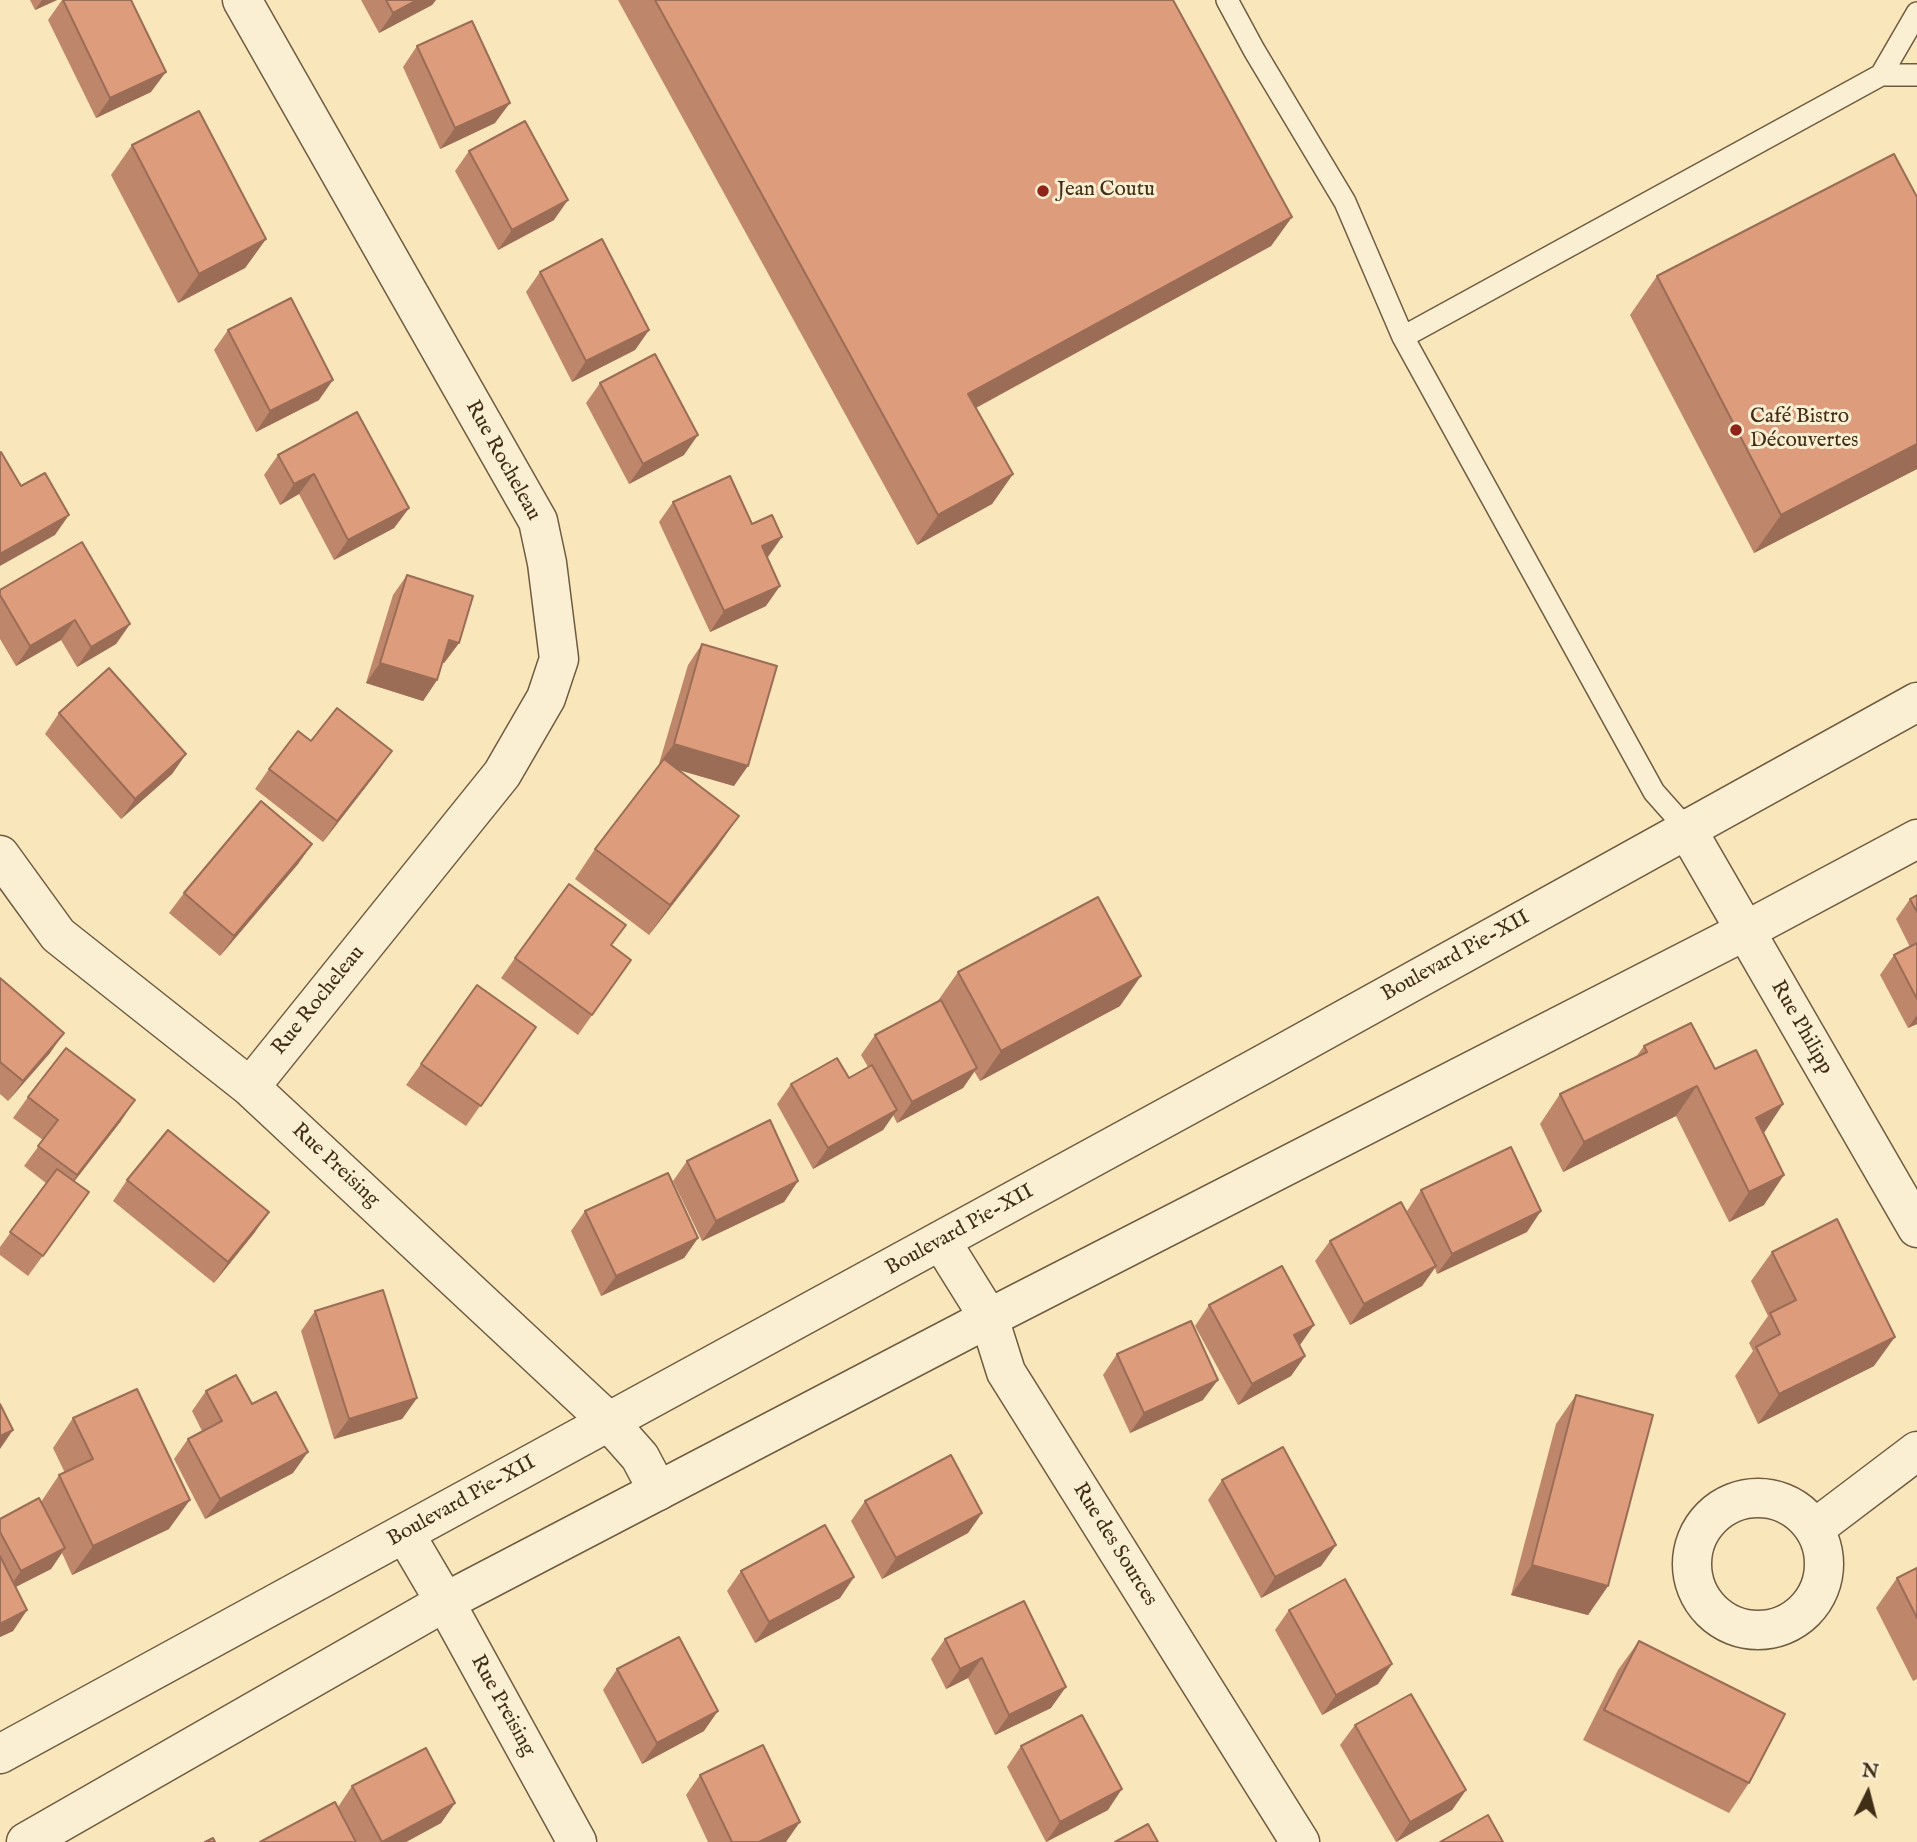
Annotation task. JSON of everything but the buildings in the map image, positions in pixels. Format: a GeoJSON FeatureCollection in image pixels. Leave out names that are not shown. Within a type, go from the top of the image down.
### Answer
{"type":"FeatureCollection","features":[{"type":"Feature","properties":{"kind":"street","name":"Rue Rocheleau"},"geometry":{"type":"LineString","coordinates":[[242,0],[538,521],[547,563],[559,659],[546,698],[502,774],[250,1087]]}},
{"type":"Feature","properties":{"kind":"street","name":"Boulevard Pie-XII"},"geometry":{"type":"LineString","coordinates":[[0,1754],[941,1241],[1917,702]]}},
{"type":"Feature","properties":{"kind":"street","name":"Rue Philipp"},"geometry":{"type":"LineString","coordinates":[[1686,828],[1917,1228]]}},
{"type":"Feature","properties":{"kind":"street"},"geometry":{"type":"LineString","coordinates":[[26,1842],[445,1602],[989,1318],[1745,931],[1917,839]]}},
{"type":"Feature","properties":{"kind":"street","name":"Rue Preising"},"geometry":{"type":"LineString","coordinates":[[0,855],[58,935],[250,1087],[609,1422],[640,1457],[658,1491]]}},
{"type":"Feature","properties":{"kind":"street","name":"Rue des Sources"},"geometry":{"type":"LineString","coordinates":[[941,1241],[989,1318],[1006,1372],[1300,1842]]}},
{"type":"Feature","properties":{"kind":"street"},"geometry":{"type":"LineString","coordinates":[[1814,1529],[1917,1451]]}},
{"type":"Feature","properties":{"kind":"street","name":"Rue Preising"},"geometry":{"type":"LineString","coordinates":[[405,1534],[577,1842]]}},
{"type":"Feature","properties":{"kind":"lane"},"geometry":{"type":"LineString","coordinates":[[1227,0],[1345,202],[1403,337],[1654,792],[1686,828]]}},
{"type":"Feature","properties":{"kind":"lane"},"geometry":{"type":"LineString","coordinates":[[1881,75],[1917,13]]}},
{"type":"Feature","properties":{"kind":"lane"},"geometry":{"type":"LineString","coordinates":[[1403,337],[1881,75],[1917,75]]}},
{"type":"Feature","properties":{"kind":"place","name":"Jean Coutu"},"geometry":{"type":"Point","coordinates":[1043,191]}},
{"type":"Feature","properties":{"kind":"place","name":"Café Bistro Découvertes"},"geometry":{"type":"Point","coordinates":[1736,430]}}]}
